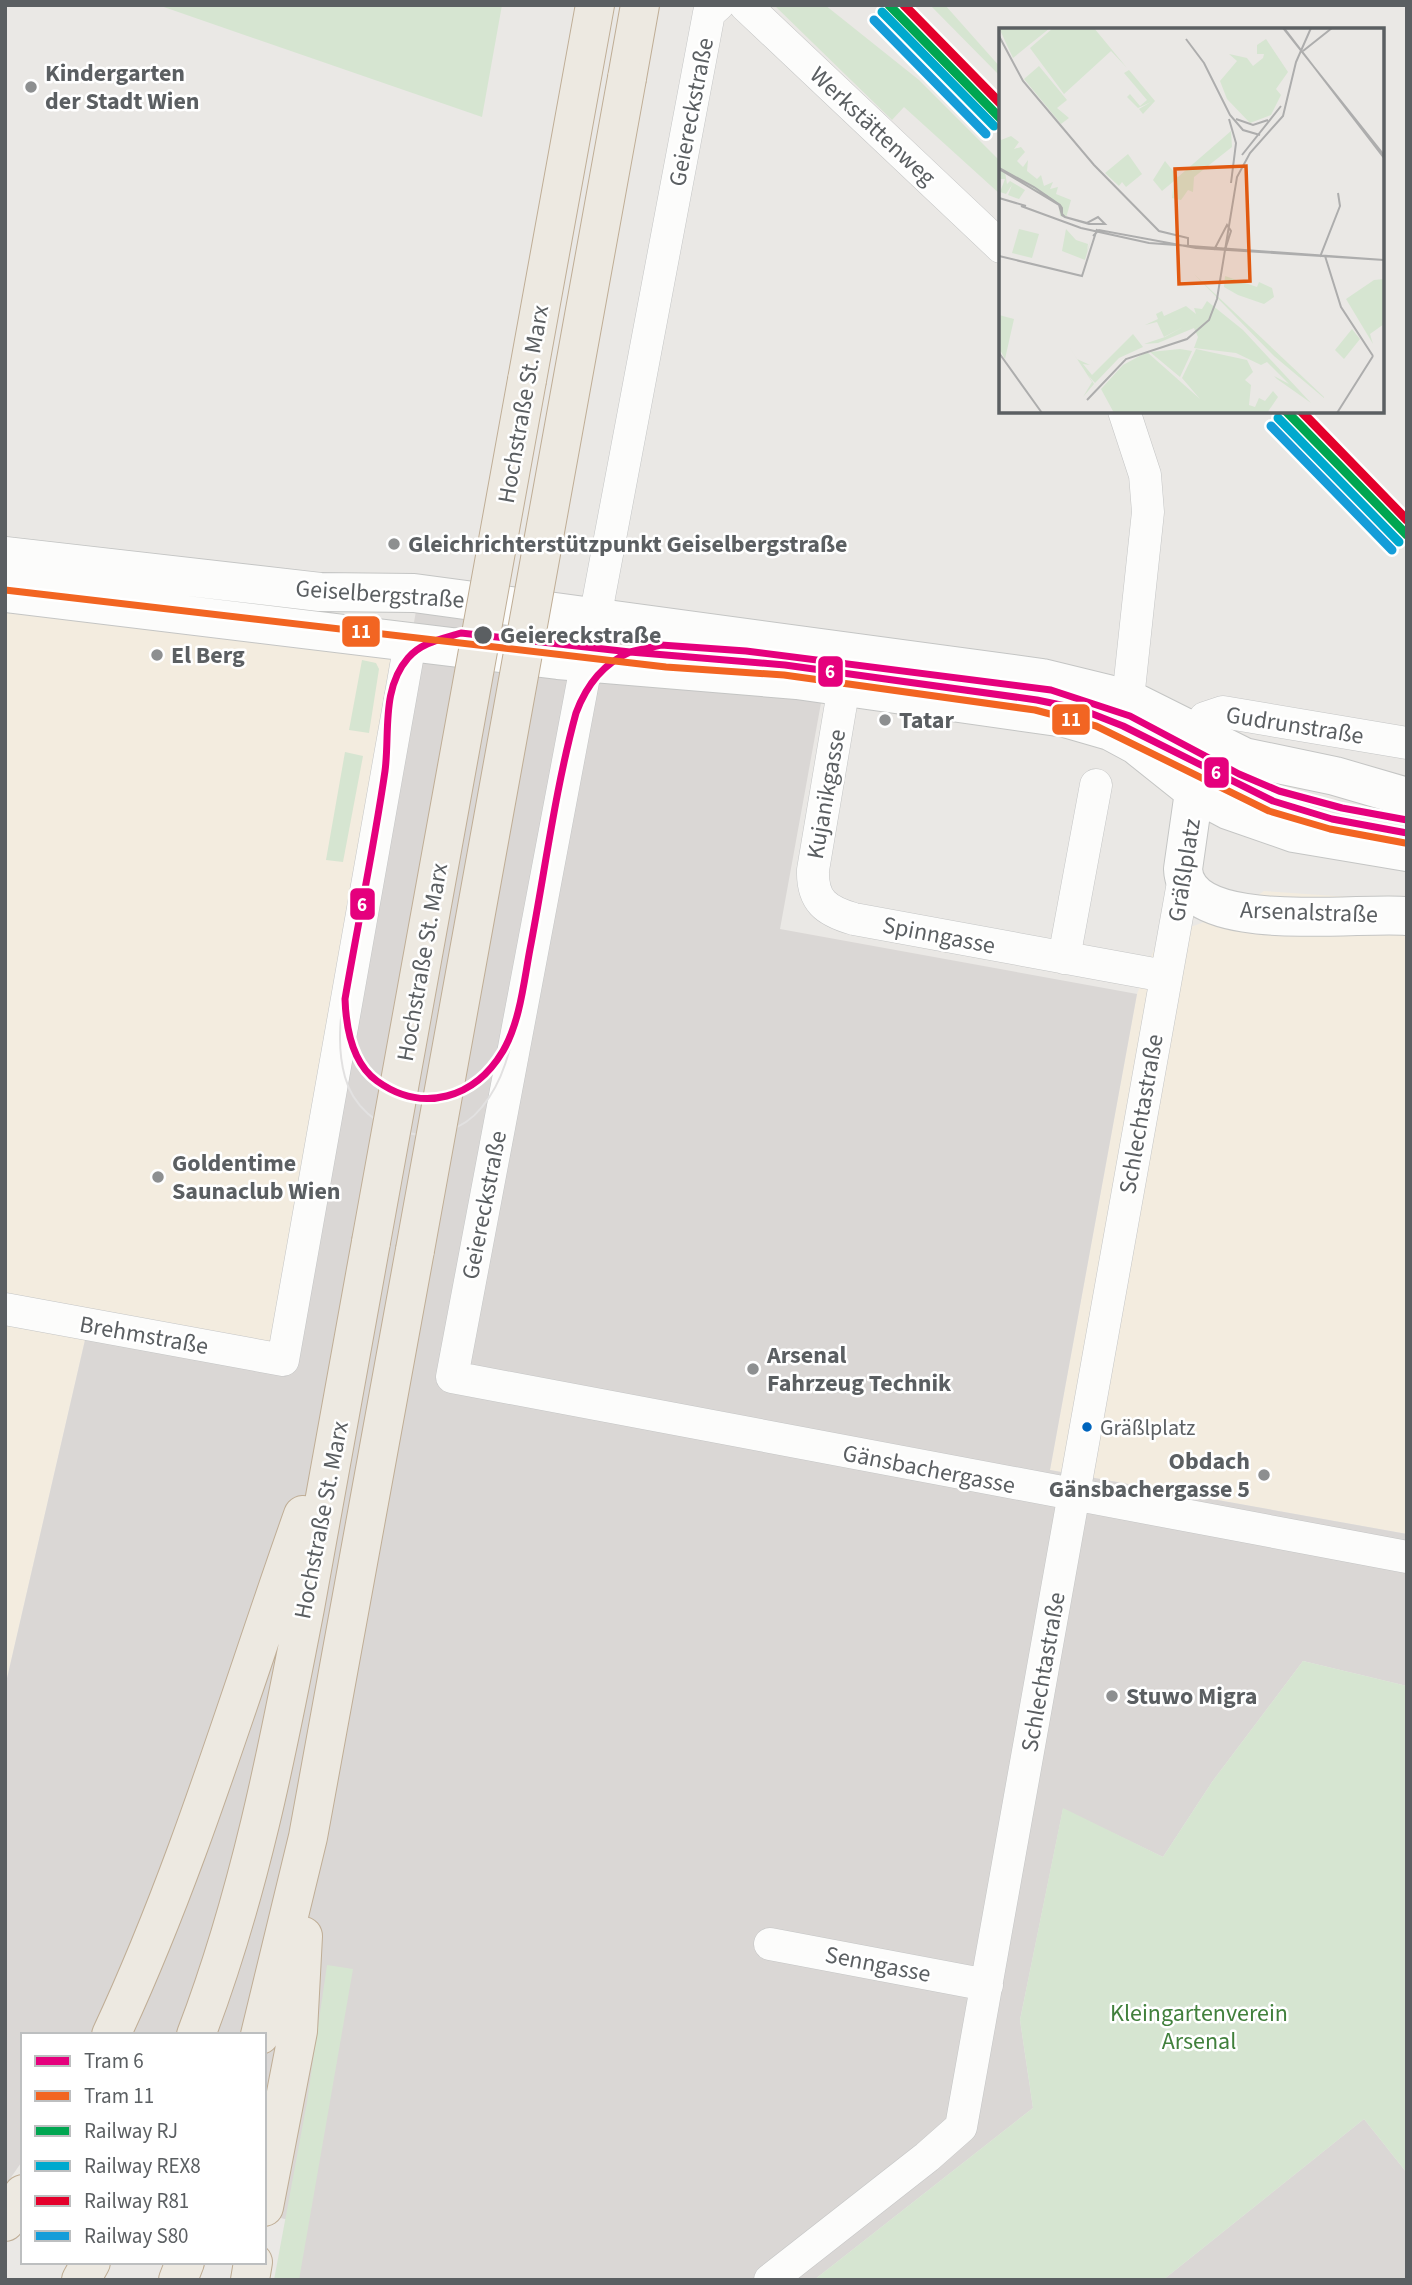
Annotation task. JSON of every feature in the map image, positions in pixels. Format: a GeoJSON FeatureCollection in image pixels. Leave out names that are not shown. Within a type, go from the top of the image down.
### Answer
{"type":"FeatureCollection","features":[{"type":"Feature","properties":{"kind":"highway","name":"Hochstraße St. Marx"},"geometry":{"type":"LineString","coordinates":[[197,2033],[236,1922],[257,1847],[344,1397],[595,5]]}},
{"type":"Feature","properties":{"kind":"highway","name":"Hochstraße St. Marx"},"geometry":{"type":"LineString","coordinates":[[260,2033],[309,1837],[640,5]]}},
{"type":"Feature","properties":{"kind":"highway"},"geometry":{"type":"LineString","coordinates":[[112,2033],[148,1957],[187,1857],[344,1397]]}},
{"type":"Feature","properties":{"kind":"highway"},"geometry":{"type":"LineString","coordinates":[[266,2197],[298,2031],[309,1837]]}},
{"type":"Feature","properties":{"kind":"highway"},"geometry":{"type":"LineString","coordinates":[[5,2222],[21,2197]]}},
{"type":"Feature","properties":{"kind":"highway"},"geometry":{"type":"LineString","coordinates":[[81,2280],[90,2264]]}},
{"type":"Feature","properties":{"kind":"main road","name":"Geiselbergstraße"},"geometry":{"type":"LineString","coordinates":[[5,556],[320,592],[398,591],[1042,678],[1119,715]]}},
{"type":"Feature","properties":{"kind":"main road","name":"Geiselbergstraße"},"geometry":{"type":"LineString","coordinates":[[5,593],[587,663],[736,674],[844,686],[1065,718],[1119,715]]}},
{"type":"Feature","properties":{"kind":"main road","name":"Gudrunstraße"},"geometry":{"type":"LineString","coordinates":[[1119,715],[1199,737],[1244,757],[1335,776],[1407,797]]}},
{"type":"Feature","properties":{"kind":"main road"},"geometry":{"type":"LineString","coordinates":[[1119,715],[1136,745],[1196,793],[1228,810],[1269,826],[1407,852]]}},
{"type":"Feature","properties":{"kind":"main road","name":"Gräßlplatz"},"geometry":{"type":"LineString","coordinates":[[1184,877],[1196,793],[1199,737]]}},
{"type":"Feature","properties":{"kind":"main road","name":"Arsenalstraße"},"geometry":{"type":"LineString","coordinates":[[1184,877],[1190,890],[1199,899],[1234,911],[1268,916],[1407,916]]}},
{"type":"Feature","properties":{"kind":"street","name":"Geiereckstraße"},"geometry":{"type":"LineString","coordinates":[[452,1377],[709,13],[718,5]]}},
{"type":"Feature","properties":{"kind":"street","name":"Werkstättenweg"},"geometry":{"type":"LineString","coordinates":[[745,5],[999,245]]}},
{"type":"Feature","properties":{"kind":"street"},"geometry":{"type":"LineString","coordinates":[[1119,715],[1148,512],[1145,475],[1125,413]]}},
{"type":"Feature","properties":{"kind":"street","name":"Brehmstraße"},"geometry":{"type":"LineString","coordinates":[[5,1309],[283,1360],[410,643]]}},
{"type":"Feature","properties":{"kind":"street","name":"Kujanikgasse"},"geometry":{"type":"LineString","coordinates":[[818,900],[813,870],[844,686]]}},
{"type":"Feature","properties":{"kind":"street","name":"Gudrunstraße"},"geometry":{"type":"LineString","coordinates":[[1199,737],[1205,718],[1223,712],[1407,743]]}},
{"type":"Feature","properties":{"kind":"street"},"geometry":{"type":"LineString","coordinates":[[1096,785],[1064,958],[1165,976]]}},
{"type":"Feature","properties":{"kind":"street","name":"Gräßlplatz"},"geometry":{"type":"LineString","coordinates":[[1165,976],[1184,877]]}},
{"type":"Feature","properties":{"kind":"street","name":"Spinngasse"},"geometry":{"type":"LineString","coordinates":[[818,900],[833,912],[854,919],[1064,958]]}},
{"type":"Feature","properties":{"kind":"street","name":"Schlechtastraße"},"geometry":{"type":"LineString","coordinates":[[770,2280],[927,2157],[961,2127],[1165,976]]}},
{"type":"Feature","properties":{"kind":"street","name":"Gänsbachergasse"},"geometry":{"type":"LineString","coordinates":[[452,1377],[1407,1557]]}},
{"type":"Feature","properties":{"kind":"street","name":"Senngasse"},"geometry":{"type":"LineString","coordinates":[[770,1944],[987,1985]]}},
{"type":"Feature","properties":{"kind":"shaded area"},"geometry":{"type":"Polygon","coordinates":[[[5,599],[410,643],[283,1360],[85,1340],[5,1687],[5,599]]]}},
{"type":"Feature","properties":{"kind":"shaded area"},"geometry":{"type":"Polygon","coordinates":[[[416,611],[810,660],[821,703],[780,929],[1137,994],[1050,1470],[1407,1534],[1407,1686],[1303,1661],[1212,1782],[1163,1857],[1063,1809],[1020,2020],[1033,2108],[814,2280],[285,2280],[293,2221],[266,2214],[266,2033],[21,2033],[21,2163],[5,2186],[5,1687],[85,1340],[283,1360],[416,611]]]}},
{"type":"Feature","properties":{"kind":"shaded area"},"geometry":{"type":"Polygon","coordinates":[[[1264,891],[1407,901],[1407,1534],[1050,1470],[1137,994],[1158,939],[1234,911],[1264,891]]]}},
{"type":"Feature","properties":{"kind":"shaded area"},"geometry":{"type":"Polygon","coordinates":[[[1364,2119],[1407,2173],[1407,2280],[1163,2280],[1364,2119]]]}},
{"type":"Feature","properties":{"kind":"green space"},"geometry":{"type":"Polygon","coordinates":[[[158,5],[502,5],[482,117],[158,5]]]}},
{"type":"Feature","properties":{"kind":"green space"},"geometry":{"type":"Polygon","coordinates":[[[774,5],[825,5],[919,80],[999,160],[999,193],[904,107],[892,120],[774,5]]]}},
{"type":"Feature","properties":{"kind":"green space"},"geometry":{"type":"Polygon","coordinates":[[[930,5],[945,5],[999,66],[999,75],[930,5]]]}},
{"type":"Feature","properties":{"kind":"green space"},"geometry":{"type":"Polygon","coordinates":[[[362,660],[376,663],[379,669],[369,733],[349,730],[362,660]]]}},
{"type":"Feature","properties":{"kind":"green space"},"geometry":{"type":"Polygon","coordinates":[[[345,752],[363,756],[343,862],[326,860],[345,752]]]}},
{"type":"Feature","properties":{"kind":"green space","name":"Kleingartenverein Arsenal"},"geometry":{"type":"Polygon","coordinates":[[[1303,1661],[1407,1686],[1407,2173],[1364,2119],[1163,2280],[814,2280],[1033,2108],[1020,2020],[1063,1808],[1163,1857],[1212,1782],[1303,1661]]]}},
{"type":"Feature","properties":{"kind":"green space"},"geometry":{"type":"Polygon","coordinates":[[[327,1965],[353,1969],[299,2280],[274,2280],[307,2102],[327,1965]]]}},
{"type":"Feature","properties":{"kind":"tram line","name":"11"},"geometry":{"type":"LineString","coordinates":[[5,590],[666,667],[784,675],[1035,710],[1096,726],[1269,811],[1330,829],[1405,843]]}},
{"type":"Feature","properties":{"kind":"tram line","name":"6"},"geometry":{"type":"LineString","coordinates":[[461,633],[630,652],[603,669],[585,694],[576,713],[556,801],[521,1001],[509,1040],[491,1067],[463,1090],[447,1096],[412,1097],[377,1081],[362,1065],[352,1044],[345,999],[381,800],[388,712],[394,684],[399,670],[420,648],[461,633]]}},
{"type":"Feature","properties":{"kind":"tram line","name":"6"},"geometry":{"type":"LineString","coordinates":[[630,652],[661,645],[746,651],[1051,690],[1130,716],[1239,774],[1279,791],[1342,808],[1407,820]]}},
{"type":"Feature","properties":{"kind":"tram line","name":"6"},"geometry":{"type":"LineString","coordinates":[[630,652],[785,665],[1037,700],[1080,709],[1123,726],[1273,801],[1332,819],[1407,833]]}},
{"type":"Feature","properties":{"kind":"tram line"},"geometry":{"type":"LineString","coordinates":[[348,971],[340,1037],[345,1077],[354,1097],[368,1113],[385,1125],[405,1132],[426,1135],[446,1131],[466,1122],[482,1107],[503,1070],[520,1002]]}},
{"type":"Feature","properties":{"kind":"rail line","name":"RJ"},"geometry":{"type":"LineString","coordinates":[[889,5],[999,117]]}},
{"type":"Feature","properties":{"kind":"rail line","name":"R81"},"geometry":{"type":"LineString","coordinates":[[904,5],[999,102]]}},
{"type":"Feature","properties":{"kind":"rail line","name":"REX8"},"geometry":{"type":"LineString","coordinates":[[882,12],[994,126]]}},
{"type":"Feature","properties":{"kind":"rail line","name":"S80"},"geometry":{"type":"LineString","coordinates":[[874,20],[986,134]]}},
{"type":"Feature","properties":{"kind":"rail line","name":"RJ"},"geometry":{"type":"LineString","coordinates":[[1288,413],[1407,535]]}},
{"type":"Feature","properties":{"kind":"rail line","name":"R81"},"geometry":{"type":"LineString","coordinates":[[1303,413],[1407,520]]}},
{"type":"Feature","properties":{"kind":"rail line","name":"REX8"},"geometry":{"type":"LineString","coordinates":[[1278,418],[1399,542]]}},
{"type":"Feature","properties":{"kind":"rail line","name":"S80"},"geometry":{"type":"LineString","coordinates":[[1271,426],[1392,550]]}},
{"type":"Feature","properties":{"kind":"place","name":"Kindergarten der Stadt Wien"},"geometry":{"type":"Point","coordinates":[31,87]}},
{"type":"Feature","properties":{"kind":"place","name":"Gleichrichterstützpunkt Geiselbergstraße"},"geometry":{"type":"Point","coordinates":[394,544]}},
{"type":"Feature","properties":{"kind":"place","name":"Geiereckstraße"},"geometry":{"type":"Point","coordinates":[483,635]}},
{"type":"Feature","properties":{"kind":"place","name":"El Berg"},"geometry":{"type":"Point","coordinates":[157,655]}},
{"type":"Feature","properties":{"kind":"place","name":"Tatar"},"geometry":{"type":"Point","coordinates":[885,720]}},
{"type":"Feature","properties":{"kind":"place","name":"Goldentime Saunaclub Wien"},"geometry":{"type":"Point","coordinates":[158,1177]}},
{"type":"Feature","properties":{"kind":"place","name":"Arsenal Fahrzeug Technik"},"geometry":{"type":"Point","coordinates":[753,1369]}},
{"type":"Feature","properties":{"kind":"place","name":"Gräßlplatz"},"geometry":{"type":"Point","coordinates":[1087,1427]}},
{"type":"Feature","properties":{"kind":"place","name":"Obdach Gänsbachergasse 5"},"geometry":{"type":"Point","coordinates":[1264,1475]}},
{"type":"Feature","properties":{"kind":"place","name":"Stuwo Migra"},"geometry":{"type":"Point","coordinates":[1112,1696]}}]}
